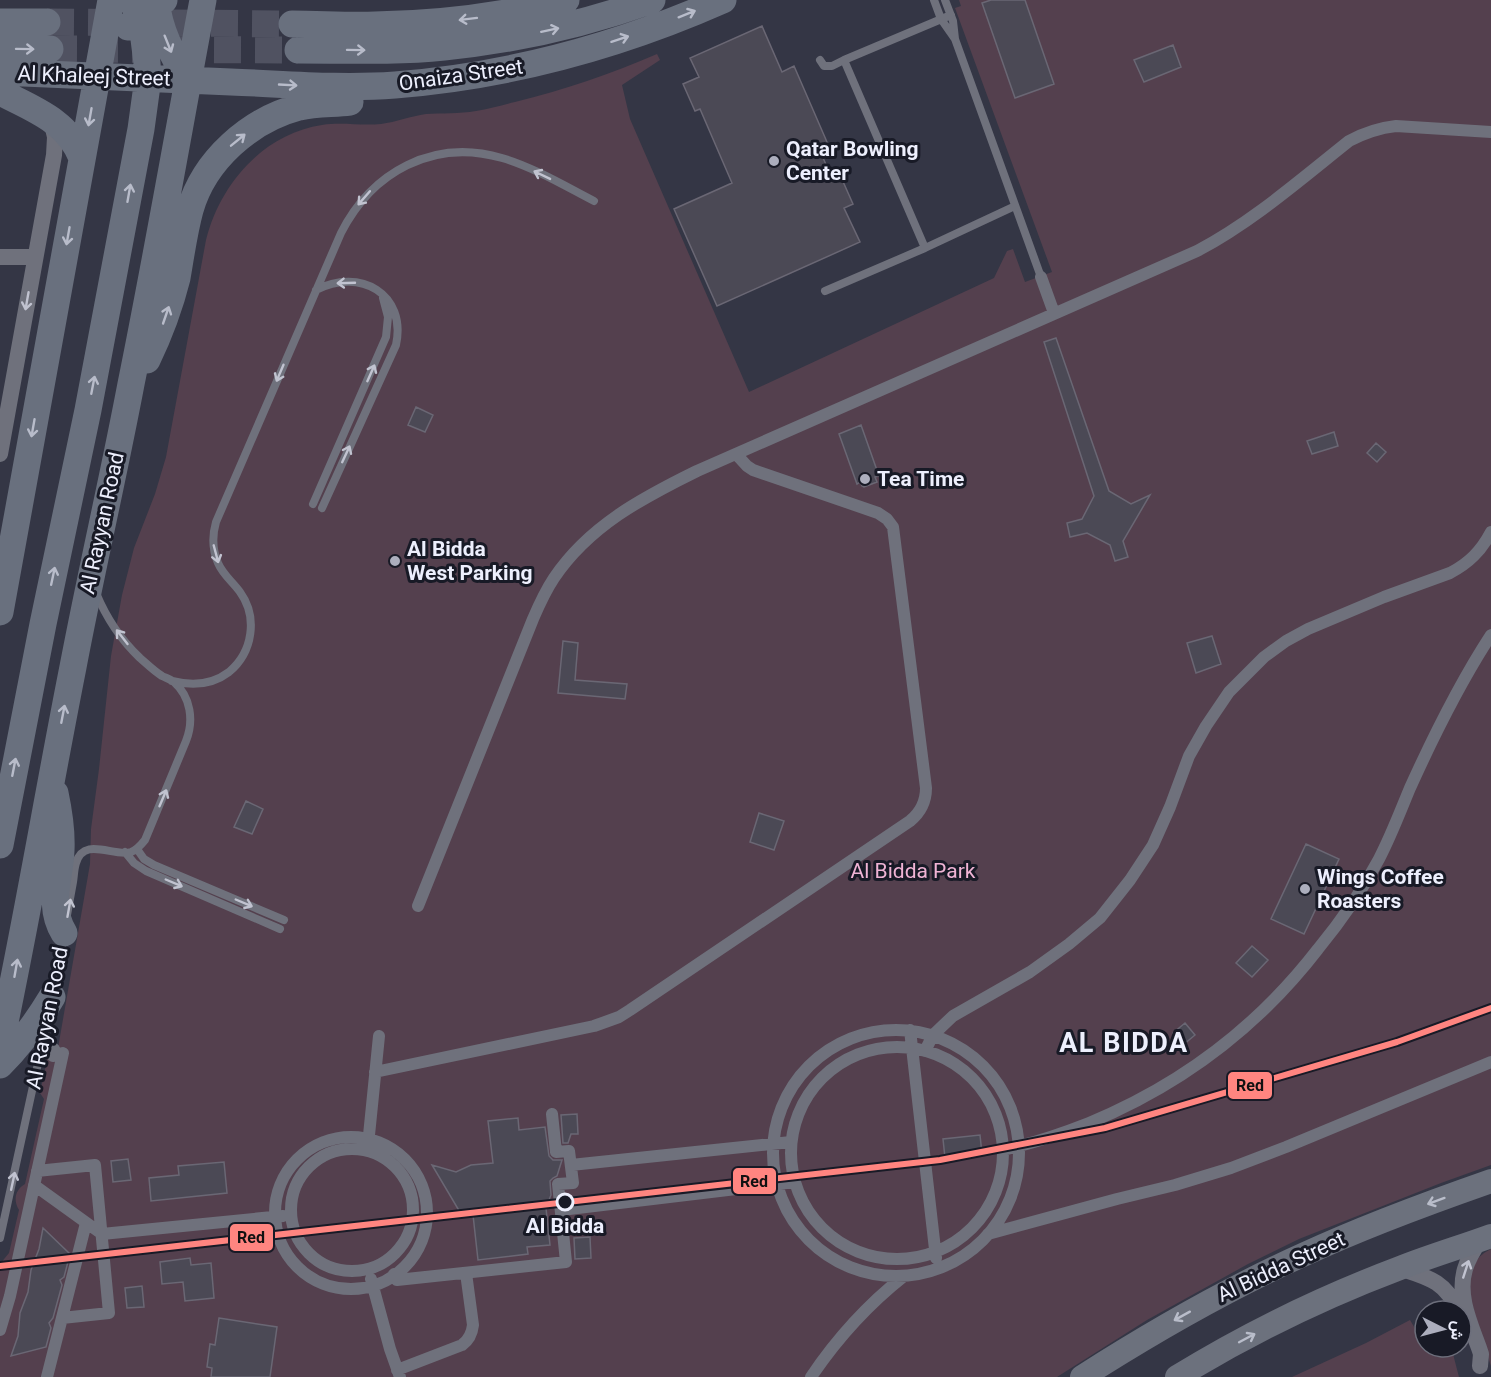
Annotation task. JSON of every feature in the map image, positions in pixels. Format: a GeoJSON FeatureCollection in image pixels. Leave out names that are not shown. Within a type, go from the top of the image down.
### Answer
{"type":"FeatureCollection","features":[{"type":"Feature","properties":{"kind":"main road"},"geometry":{"type":"LineString","coordinates":[[0,612],[5,565],[111,0]]}},
{"type":"Feature","properties":{"kind":"main road","name":"Al Rayyan Road"},"geometry":{"type":"LineString","coordinates":[[0,1046],[90,579],[131,387],[203,0]]}},
{"type":"Feature","properties":{"kind":"main road","name":"Onaiza Street"},"geometry":{"type":"LineString","coordinates":[[566,0],[465,20],[373,25],[295,37],[372,50],[482,42],[560,28],[652,0]]}},
{"type":"Feature","properties":{"kind":"main road","name":"Onaiza Street"},"geometry":{"type":"LineString","coordinates":[[188,80],[354,86],[393,85],[488,74],[581,52],[723,0]]}},
{"type":"Feature","properties":{"kind":"main road"},"geometry":{"type":"LineString","coordinates":[[97,76],[114,44],[150,4]]}},
{"type":"Feature","properties":{"kind":"main road"},"geometry":{"type":"LineString","coordinates":[[150,4],[161,24],[167,44],[188,80]]}},
{"type":"Feature","properties":{"kind":"main road"},"geometry":{"type":"LineString","coordinates":[[0,845],[107,316],[141,129],[148,78],[146,47],[150,4]]}},
{"type":"Feature","properties":{"kind":"main road"},"geometry":{"type":"LineString","coordinates":[[0,22],[47,22]]}},
{"type":"Feature","properties":{"kind":"main road","name":"Al Khaleej Street"},"geometry":{"type":"LineString","coordinates":[[0,48],[50,49]]}},
{"type":"Feature","properties":{"kind":"main road","name":"Al Khaleej Street"},"geometry":{"type":"LineString","coordinates":[[0,72],[188,80]]}},
{"type":"Feature","properties":{"kind":"main road"},"geometry":{"type":"LineString","coordinates":[[131,387],[153,346],[166,314],[195,196],[210,168],[226,150],[256,126],[284,112],[318,104],[375,99],[441,80]]}},
{"type":"Feature","properties":{"kind":"main road"},"geometry":{"type":"LineString","coordinates":[[0,92],[60,125],[73,140],[82,158]]}},
{"type":"Feature","properties":{"kind":"main road"},"geometry":{"type":"LineString","coordinates":[[51,778],[58,805],[61,835],[55,909],[64,933]]}},
{"type":"Feature","properties":{"kind":"main road"},"geometry":{"type":"LineString","coordinates":[[0,1065],[26,1036],[52,997]]}},
{"type":"Feature","properties":{"kind":"main road","name":"Al Bidda Street"},"geometry":{"type":"LineString","coordinates":[[1082,1377],[1212,1299],[1268,1271],[1364,1228],[1491,1181]]}},
{"type":"Feature","properties":{"kind":"main road"},"geometry":{"type":"LineString","coordinates":[[1177,1377],[1301,1310],[1399,1268],[1485,1238]]}},
{"type":"Feature","properties":{"kind":"street"},"geometry":{"type":"LineString","coordinates":[[0,454],[54,155],[55,137],[51,119]]}},
{"type":"Feature","properties":{"kind":"street"},"geometry":{"type":"LineString","coordinates":[[418,906],[533,619],[553,579],[581,545],[615,517],[668,485],[1219,239],[1349,141],[1365,133],[1383,127],[1396,126],[1491,132]]}},
{"type":"Feature","properties":{"kind":"street"},"geometry":{"type":"LineString","coordinates":[[0,257],[35,257]]}},
{"type":"Feature","properties":{"kind":"street"},"geometry":{"type":"LineString","coordinates":[[1041,277],[1054,313]]}},
{"type":"Feature","properties":{"kind":"street"},"geometry":{"type":"LineString","coordinates":[[375,1072],[594,1026],[619,1017],[910,821],[921,810],[926,788],[893,527],[878,513],[753,470],[736,454]]}},
{"type":"Feature","properties":{"kind":"street"},"geometry":{"type":"LineString","coordinates":[[925,1051],[933,1035],[953,1016],[1020,979],[1050,959],[1100,918],[1130,880],[1153,845],[1189,756],[1206,726],[1229,692],[1264,657],[1308,629],[1461,567],[1480,551],[1491,532]]}},
{"type":"Feature","properties":{"kind":"street"},"geometry":{"type":"LineString","coordinates":[[1002,1150],[1047,1138],[1101,1118],[1138,1101],[1191,1070],[1224,1046],[1283,991],[1338,924],[1360,892],[1395,825],[1440,724],[1491,635]]}},
{"type":"Feature","properties":{"kind":"street"},"geometry":{"type":"LineString","coordinates":[[877,1030],[910,1030],[933,1035],[949,1041],[970,1054],[999,1084],[1007,1099],[1013,1114],[1019,1147],[1019,1163],[1012,1194],[1006,1208],[988,1234],[965,1255],[937,1269],[904,1276],[879,1275],[854,1269],[824,1253],[811,1242],[790,1216],[777,1184],[773,1157],[776,1127],[787,1096],[795,1082],[831,1048],[861,1034],[877,1030]]}},
{"type":"Feature","properties":{"kind":"street"},"geometry":{"type":"LineString","coordinates":[[910,1030],[937,1269]]}},
{"type":"Feature","properties":{"kind":"street"},"geometry":{"type":"LineString","coordinates":[[368,1145],[379,1036]]}},
{"type":"Feature","properties":{"kind":"street"},"geometry":{"type":"LineString","coordinates":[[881,1048],[912,1048],[925,1051],[938,1055],[961,1068],[980,1088],[994,1111],[1000,1130],[1002,1150],[999,1179],[980,1217],[960,1237],[935,1251],[914,1257],[892,1259],[878,1257],[837,1241],[816,1221],[800,1196],[795,1182],[791,1142],[799,1112],[806,1098],[820,1080],[838,1064],[881,1048]]}},
{"type":"Feature","properties":{"kind":"street"},"geometry":{"type":"LineString","coordinates":[[0,1330],[10,1296],[63,1053],[53,1056],[54,1049]]}},
{"type":"Feature","properties":{"kind":"street"},"geometry":{"type":"LineString","coordinates":[[988,1234],[1231,1168],[1286,1148],[1491,1062]]}},
{"type":"Feature","properties":{"kind":"street"},"geometry":{"type":"LineString","coordinates":[[394,1274],[397,1280],[566,1262],[558,1184],[573,1183],[569,1151],[556,1152],[552,1113]]}},
{"type":"Feature","properties":{"kind":"street"},"geometry":{"type":"LineString","coordinates":[[343,1137],[368,1145],[397,1169],[410,1190],[424,1201],[425,1225],[418,1248],[404,1267],[373,1285],[361,1288],[336,1287],[312,1278],[302,1271],[286,1252],[275,1217],[275,1204],[289,1168],[308,1150],[331,1139],[343,1137]]}},
{"type":"Feature","properties":{"kind":"street"},"geometry":{"type":"LineString","coordinates":[[571,1166],[791,1142]]}},
{"type":"Feature","properties":{"kind":"street"},"geometry":{"type":"LineString","coordinates":[[368,1145],[333,1152],[313,1164],[298,1181],[291,1204],[291,1215],[297,1237],[311,1256],[331,1268],[353,1272],[368,1269],[386,1261],[402,1246],[408,1235],[413,1213],[424,1201]]}},
{"type":"Feature","properties":{"kind":"street"},"geometry":{"type":"LineString","coordinates":[[37,1171],[95,1165],[109,1313],[62,1318]]}},
{"type":"Feature","properties":{"kind":"street"},"geometry":{"type":"LineString","coordinates":[[561,1210],[795,1182]]}},
{"type":"Feature","properties":{"kind":"street"},"geometry":{"type":"LineString","coordinates":[[34,1185],[102,1234],[291,1215]]}},
{"type":"Feature","properties":{"kind":"street"},"geometry":{"type":"LineString","coordinates":[[47,1377],[86,1223]]}},
{"type":"Feature","properties":{"kind":"street"},"geometry":{"type":"LineString","coordinates":[[1482,1371],[1481,1354],[1462,1289],[1465,1269],[1485,1238]]}},
{"type":"Feature","properties":{"kind":"street"},"geometry":{"type":"LineString","coordinates":[[1399,1268],[1427,1277],[1441,1285],[1452,1299]]}},
{"type":"Feature","properties":{"kind":"street"},"geometry":{"type":"LineString","coordinates":[[368,1269],[398,1373],[462,1345],[469,1339],[473,1325],[466,1273]]}},
{"type":"Feature","properties":{"kind":"street"},"geometry":{"type":"LineString","coordinates":[[811,1377],[856,1318],[904,1276]]}},
{"type":"Feature","properties":{"kind":"street"},"geometry":{"type":"LineString","coordinates":[[1473,1355],[1482,1371]]}},
{"type":"Feature","properties":{"kind":"lane"},"geometry":{"type":"LineString","coordinates":[[934,0],[941,19],[955,39]]}},
{"type":"Feature","properties":{"kind":"lane"},"geometry":{"type":"LineString","coordinates":[[945,0],[951,15],[955,39],[1041,277]]}},
{"type":"Feature","properties":{"kind":"lane"},"geometry":{"type":"LineString","coordinates":[[820,60],[828,67],[951,15]]}},
{"type":"Feature","properties":{"kind":"lane"},"geometry":{"type":"LineString","coordinates":[[844,60],[925,248]]}},
{"type":"Feature","properties":{"kind":"lane"},"geometry":{"type":"LineString","coordinates":[[172,681],[194,685],[216,680],[234,668],[246,649],[251,627],[248,607],[238,589],[218,565],[213,533],[341,233],[359,203],[385,178],[400,169],[433,156],[468,152],[503,158],[519,164],[594,201]]}},
{"type":"Feature","properties":{"kind":"lane"},"geometry":{"type":"LineString","coordinates":[[825,291],[1015,206]]}},
{"type":"Feature","properties":{"kind":"lane"},"geometry":{"type":"LineString","coordinates":[[316,290],[333,283],[351,281],[377,290],[390,302],[397,318],[398,336],[396,345],[317,506]]}},
{"type":"Feature","properties":{"kind":"lane"},"geometry":{"type":"LineString","coordinates":[[90,579],[103,609],[118,633],[140,657],[182,691],[191,717],[189,734],[147,835],[137,849],[144,859],[154,865],[282,925],[146,871],[134,863],[125,852]]}},
{"type":"Feature","properties":{"kind":"lane","name":"Al Rayyan Road"},"geometry":{"type":"LineString","coordinates":[[0,1238],[52,997],[75,864],[85,851],[91,849],[131,852],[137,849]]}},
{"type":"Feature","properties":{"kind":"green space","name":"Al Bidda Park"},"geometry":{"type":"Polygon","coordinates":[[[959,0],[1491,0],[1491,1165],[1299,1239],[1248,1264],[1147,1320],[1057,1377],[0,1377],[0,1264],[9,1253],[19,1210],[16,1195],[25,1184],[44,1099],[40,1093],[49,1050],[58,1048],[90,864],[91,829],[111,656],[122,595],[134,548],[155,494],[166,457],[206,240],[213,219],[233,181],[263,151],[301,130],[329,124],[381,124],[426,114],[463,113],[486,109],[569,87],[657,54],[660,60],[622,85],[630,119],[749,392],[994,278],[1007,251],[1013,249],[1025,282],[1052,272],[955,8],[961,6],[959,0]]]}},
{"type":"Feature","properties":{"kind":"green space"},"geometry":{"type":"Polygon","coordinates":[[[1491,1249],[1491,1366],[1473,1313],[1473,1299],[1469,1299],[1468,1292],[1474,1266],[1484,1253],[1491,1249]]]}},
{"type":"Feature","properties":{"kind":"green space"},"geometry":{"type":"Polygon","coordinates":[[[1410,1320],[1413,1325],[1413,1359],[1454,1359],[1459,1377],[1292,1377],[1410,1320]]]}},
{"type":"Feature","properties":{"kind":"building"},"geometry":{"type":"Polygon","coordinates":[[[991,0],[1025,0],[1054,84],[1015,98],[982,3],[991,0]]]}},
{"type":"Feature","properties":{"kind":"building","name":"Qatar Bowling Center"},"geometry":{"type":"Polygon","coordinates":[[[762,26],[782,72],[794,66],[827,142],[818,146],[833,181],[841,177],[853,204],[844,208],[860,242],[717,306],[674,209],[732,183],[700,109],[695,111],[683,84],[699,77],[690,58],[762,26]]]}},
{"type":"Feature","properties":{"kind":"building"},"geometry":{"type":"Polygon","coordinates":[[[1173,45],[1181,67],[1144,82],[1134,60],[1173,45]]]}},
{"type":"Feature","properties":{"kind":"building"},"geometry":{"type":"Polygon","coordinates":[[[1056,338],[1109,491],[1131,504],[1150,495],[1123,541],[1128,557],[1115,561],[1110,545],[1087,533],[1070,537],[1067,523],[1082,519],[1094,496],[1044,342],[1056,338]]]}},
{"type":"Feature","properties":{"kind":"building"},"geometry":{"type":"Polygon","coordinates":[[[416,407],[433,415],[425,432],[408,425],[416,407]]]}},
{"type":"Feature","properties":{"kind":"building"},"geometry":{"type":"Polygon","coordinates":[[[861,425],[879,476],[875,477],[877,482],[864,487],[860,482],[857,484],[839,434],[861,425]]]}},
{"type":"Feature","properties":{"kind":"building"},"geometry":{"type":"Polygon","coordinates":[[[1334,432],[1338,446],[1312,454],[1307,441],[1334,432]]]}},
{"type":"Feature","properties":{"kind":"building"},"geometry":{"type":"Polygon","coordinates":[[[1376,443],[1386,452],[1377,462],[1367,453],[1376,443]]]}},
{"type":"Feature","properties":{"kind":"building"},"geometry":{"type":"Polygon","coordinates":[[[1212,636],[1221,664],[1196,673],[1187,643],[1212,636]]]}},
{"type":"Feature","properties":{"kind":"building"},"geometry":{"type":"Polygon","coordinates":[[[563,641],[578,643],[575,680],[627,684],[625,699],[558,693],[563,641]]]}},
{"type":"Feature","properties":{"kind":"building"},"geometry":{"type":"Polygon","coordinates":[[[246,801],[263,809],[252,834],[234,827],[246,801]]]}},
{"type":"Feature","properties":{"kind":"building"},"geometry":{"type":"Polygon","coordinates":[[[759,813],[784,821],[774,850],[750,842],[759,813]]]}},
{"type":"Feature","properties":{"kind":"building","name":"Wings Coffee Roasters"},"geometry":{"type":"Polygon","coordinates":[[[1306,844],[1339,859],[1304,934],[1271,919],[1306,844]]]}},
{"type":"Feature","properties":{"kind":"building"},"geometry":{"type":"Polygon","coordinates":[[[1252,946],[1268,960],[1252,977],[1236,963],[1252,946]]]}},
{"type":"Feature","properties":{"kind":"building"},"geometry":{"type":"Polygon","coordinates":[[[1185,1023],[1195,1035],[1183,1045],[1173,1033],[1185,1023]]]}},
{"type":"Feature","properties":{"kind":"building"},"geometry":{"type":"Polygon","coordinates":[[[577,1114],[578,1134],[571,1134],[568,1143],[563,1143],[561,1115],[577,1114]]]}},
{"type":"Feature","properties":{"kind":"building"},"geometry":{"type":"Polygon","coordinates":[[[518,1118],[519,1130],[545,1127],[549,1156],[553,1160],[562,1160],[557,1176],[550,1181],[551,1195],[546,1208],[550,1245],[527,1247],[528,1254],[478,1260],[473,1215],[461,1214],[432,1165],[456,1172],[471,1165],[493,1163],[488,1121],[518,1118]]]}},
{"type":"Feature","properties":{"kind":"building"},"geometry":{"type":"Polygon","coordinates":[[[980,1135],[982,1154],[945,1158],[943,1139],[980,1135]]]}},
{"type":"Feature","properties":{"kind":"building"},"geometry":{"type":"Polygon","coordinates":[[[128,1159],[131,1180],[113,1182],[111,1161],[128,1159]]]}},
{"type":"Feature","properties":{"kind":"building"},"geometry":{"type":"Polygon","coordinates":[[[224,1162],[227,1193],[151,1201],[149,1178],[179,1175],[178,1166],[224,1162]]]}},
{"type":"Feature","properties":{"kind":"building"},"geometry":{"type":"Polygon","coordinates":[[[43,1228],[70,1254],[64,1277],[60,1280],[62,1285],[53,1318],[49,1323],[51,1328],[46,1347],[11,1356],[18,1336],[20,1313],[28,1292],[31,1270],[39,1249],[43,1228]]]}},
{"type":"Feature","properties":{"kind":"building"},"geometry":{"type":"Polygon","coordinates":[[[590,1237],[591,1258],[575,1259],[574,1238],[590,1237]]]}},
{"type":"Feature","properties":{"kind":"building"},"geometry":{"type":"Polygon","coordinates":[[[190,1258],[191,1265],[211,1263],[214,1298],[185,1301],[183,1282],[162,1284],[160,1262],[190,1258]]]}},
{"type":"Feature","properties":{"kind":"building"},"geometry":{"type":"Polygon","coordinates":[[[142,1286],[144,1307],[127,1308],[125,1288],[142,1286]]]}},
{"type":"Feature","properties":{"kind":"building"},"geometry":{"type":"Polygon","coordinates":[[[219,1318],[277,1327],[270,1377],[211,1377],[212,1368],[207,1367],[210,1344],[215,1345],[219,1318]]]}},
{"type":"Feature","properties":{"kind":"tunnel"},"geometry":{"type":"LineString","coordinates":[[47,22],[292,24]]}},
{"type":"Feature","properties":{"kind":"tunnel"},"geometry":{"type":"LineString","coordinates":[[50,49],[298,50]]}},
{"type":"Feature","properties":{"kind":"transit line","name":"Red"},"geometry":{"type":"LineString","coordinates":[[0,1266],[940,1160],[1105,1128],[1397,1042],[1491,1008]]}},
{"type":"Feature","properties":{"kind":"place","name":"Qatar Bowling Center"},"geometry":{"type":"Point","coordinates":[774,161]}},
{"type":"Feature","properties":{"kind":"place","name":"Tea Time"},"geometry":{"type":"Point","coordinates":[865,479]}},
{"type":"Feature","properties":{"kind":"place","name":"Al Bidda West Parking"},"geometry":{"type":"Point","coordinates":[395,561]}},
{"type":"Feature","properties":{"kind":"place","name":"Wings Coffee Roasters"},"geometry":{"type":"Point","coordinates":[1305,889]}},
{"type":"Feature","properties":{"kind":"place","name":"Al Bidda"},"geometry":{"type":"Point","coordinates":[565,1202]}},
{"type":"Feature","properties":{"kind":"district","name":"AL BIDDA"},"geometry":{"type":"Point","coordinates":[1124,1043]}}]}
